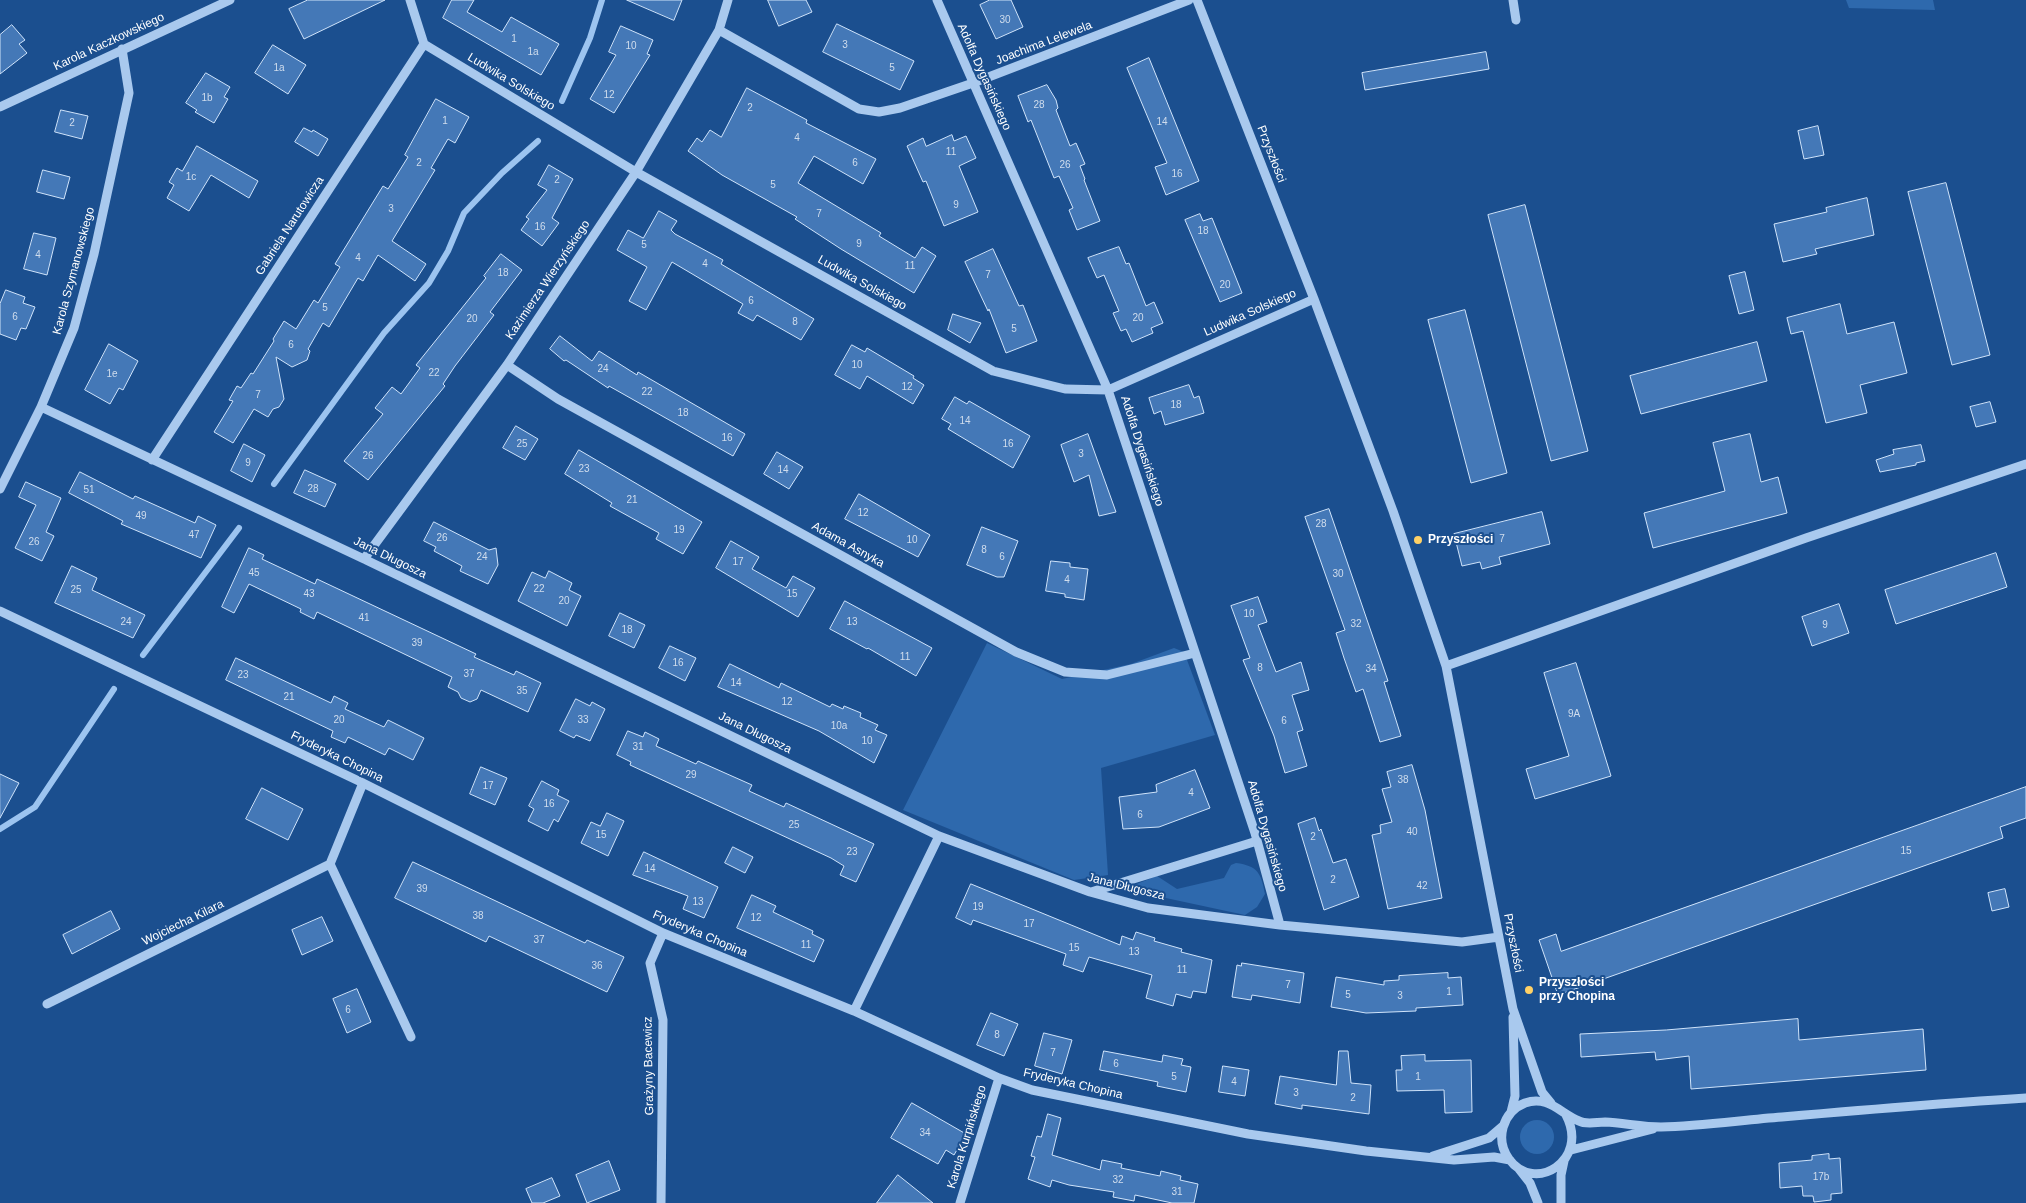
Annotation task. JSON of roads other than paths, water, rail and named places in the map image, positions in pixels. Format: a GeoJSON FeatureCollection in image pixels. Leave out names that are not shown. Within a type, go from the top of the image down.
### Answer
{"type":"FeatureCollection","features":[{"type":"Feature","properties":{"kind":"street"},"geometry":{"type":"LineString","coordinates":[[410,0],[424,44]]}},
{"type":"Feature","properties":{"kind":"street","name":"Kazimierza Wierzyńskiego"},"geometry":{"type":"LineString","coordinates":[[364,559],[507,365],[636,172],[719,30],[728,0]]}},
{"type":"Feature","properties":{"kind":"street","name":"Adolfa Dygasińskiego"},"geometry":{"type":"LineString","coordinates":[[937,0],[1108,390],[1257,841],[1280,925]]}},
{"type":"Feature","properties":{"kind":"street","name":"Joachima Lelewela"},"geometry":{"type":"LineString","coordinates":[[719,30],[859,109],[879,112],[900,108],[973,83],[1189,0]]}},
{"type":"Feature","properties":{"kind":"street","name":"Przyszłości"},"geometry":{"type":"LineString","coordinates":[[1197,0],[1314,299],[1393,511],[1446,666],[1513,1010],[1542,1092],[1551,1103]]}},
{"type":"Feature","properties":{"kind":"street"},"geometry":{"type":"LineString","coordinates":[[1513,0],[1516,20]]}},
{"type":"Feature","properties":{"kind":"street","name":"Karola Kaczkowskiego"},"geometry":{"type":"LineString","coordinates":[[0,107],[224,1]]}},
{"type":"Feature","properties":{"kind":"street","name":"Ludwika Solskiego"},"geometry":{"type":"LineString","coordinates":[[424,44],[636,172],[993,371],[1065,390],[1108,390],[1314,299]]}},
{"type":"Feature","properties":{"kind":"street","name":"Gabriela Narutowicza"},"geometry":{"type":"LineString","coordinates":[[152,460],[424,44]]}},
{"type":"Feature","properties":{"kind":"street","name":"Karola Szymanowskiego"},"geometry":{"type":"LineString","coordinates":[[0,489],[41,407],[74,328],[119,146],[129,93],[122,49]]}},
{"type":"Feature","properties":{"kind":"street","name":"Adama Asnyka"},"geometry":{"type":"LineString","coordinates":[[507,365],[558,399],[1008,648],[1049,666],[1065,672],[1108,675],[1195,653]]}},
{"type":"Feature","properties":{"kind":"street","name":"Jana Długosza"},"geometry":{"type":"LineString","coordinates":[[41,407],[364,559],[939,836],[1090,892],[1148,908],[1280,925],[1462,942],[1499,937]]}},
{"type":"Feature","properties":{"kind":"street"},"geometry":{"type":"LineString","coordinates":[[1446,666],[1806,538],[2026,464]]}},
{"type":"Feature","properties":{"kind":"street","name":"Fryderyka Chopina"},"geometry":{"type":"LineString","coordinates":[[0,611],[362,782],[663,933],[854,1011],[999,1078],[1032,1090],[1248,1134],[1366,1151],[1431,1156],[1454,1160],[1494,1157],[1510,1160]]}},
{"type":"Feature","properties":{"kind":"street"},"geometry":{"type":"LineString","coordinates":[[362,782],[330,864],[411,1037]]}},
{"type":"Feature","properties":{"kind":"street"},"geometry":{"type":"LineString","coordinates":[[854,1011],[939,836]]}},
{"type":"Feature","properties":{"kind":"street"},"geometry":{"type":"LineString","coordinates":[[1090,892],[1257,841]]}},
{"type":"Feature","properties":{"kind":"street","name":"Wojciecha Kilara"},"geometry":{"type":"LineString","coordinates":[[47,1004],[330,864]]}},
{"type":"Feature","properties":{"kind":"street","name":"Grażyny Bacewicz"},"geometry":{"type":"LineString","coordinates":[[661,1203],[662,1020],[650,963],[663,933]]}},
{"type":"Feature","properties":{"kind":"street","name":"Przyszłości"},"geometry":{"type":"LineString","coordinates":[[1511,1112],[1515,1096],[1513,1010]]}},
{"type":"Feature","properties":{"kind":"street","name":"Karola Kurpińskiego"},"geometry":{"type":"LineString","coordinates":[[960,1203],[999,1078]]}},
{"type":"Feature","properties":{"kind":"street"},"geometry":{"type":"LineString","coordinates":[[1538,1203],[1530,1183],[1503,1150],[1501,1138],[1502,1126],[1511,1112],[1525,1103],[1536,1101],[1551,1103],[1566,1115],[1582,1123],[1661,1127],[2026,1098]]}},
{"type":"Feature","properties":{"kind":"street"},"geometry":{"type":"LineString","coordinates":[[1561,1203],[1561,1175],[1564,1161],[1571,1150],[1573,1138],[1572,1126],[1566,1115]]}},
{"type":"Feature","properties":{"kind":"street","name":"Fryderyka Chopina"},"geometry":{"type":"LineString","coordinates":[[1431,1156],[1489,1138],[1502,1126]]}},
{"type":"Feature","properties":{"kind":"street"},"geometry":{"type":"LineString","coordinates":[[1571,1150],[1661,1127]]}},
{"type":"Feature","properties":{"kind":"street"},"geometry":{"type":"LineString","coordinates":[[1519,1168],[1528,1172],[1548,1172],[1564,1161]]}},
{"type":"Feature","properties":{"kind":"waterway"},"geometry":{"type":"LineString","coordinates":[[562,101],[590,38],[602,0]]}},
{"type":"Feature","properties":{"kind":"waterway"},"geometry":{"type":"LineString","coordinates":[[274,484],[384,333],[429,283],[448,251],[464,213],[502,173],[538,141]]}},
{"type":"Feature","properties":{"kind":"waterway"},"geometry":{"type":"LineString","coordinates":[[143,655],[239,528]]}},
{"type":"Feature","properties":{"kind":"waterway"},"geometry":{"type":"LineString","coordinates":[[0,829],[35,807],[114,689]]}},
{"type":"Feature","properties":{"kind":"place","name":"Przyszłości"},"geometry":{"type":"Point","coordinates":[1418,540]}},
{"type":"Feature","properties":{"kind":"place","name":"Przyszłości przy Chopina"},"geometry":{"type":"Point","coordinates":[1529,990]}}]}
